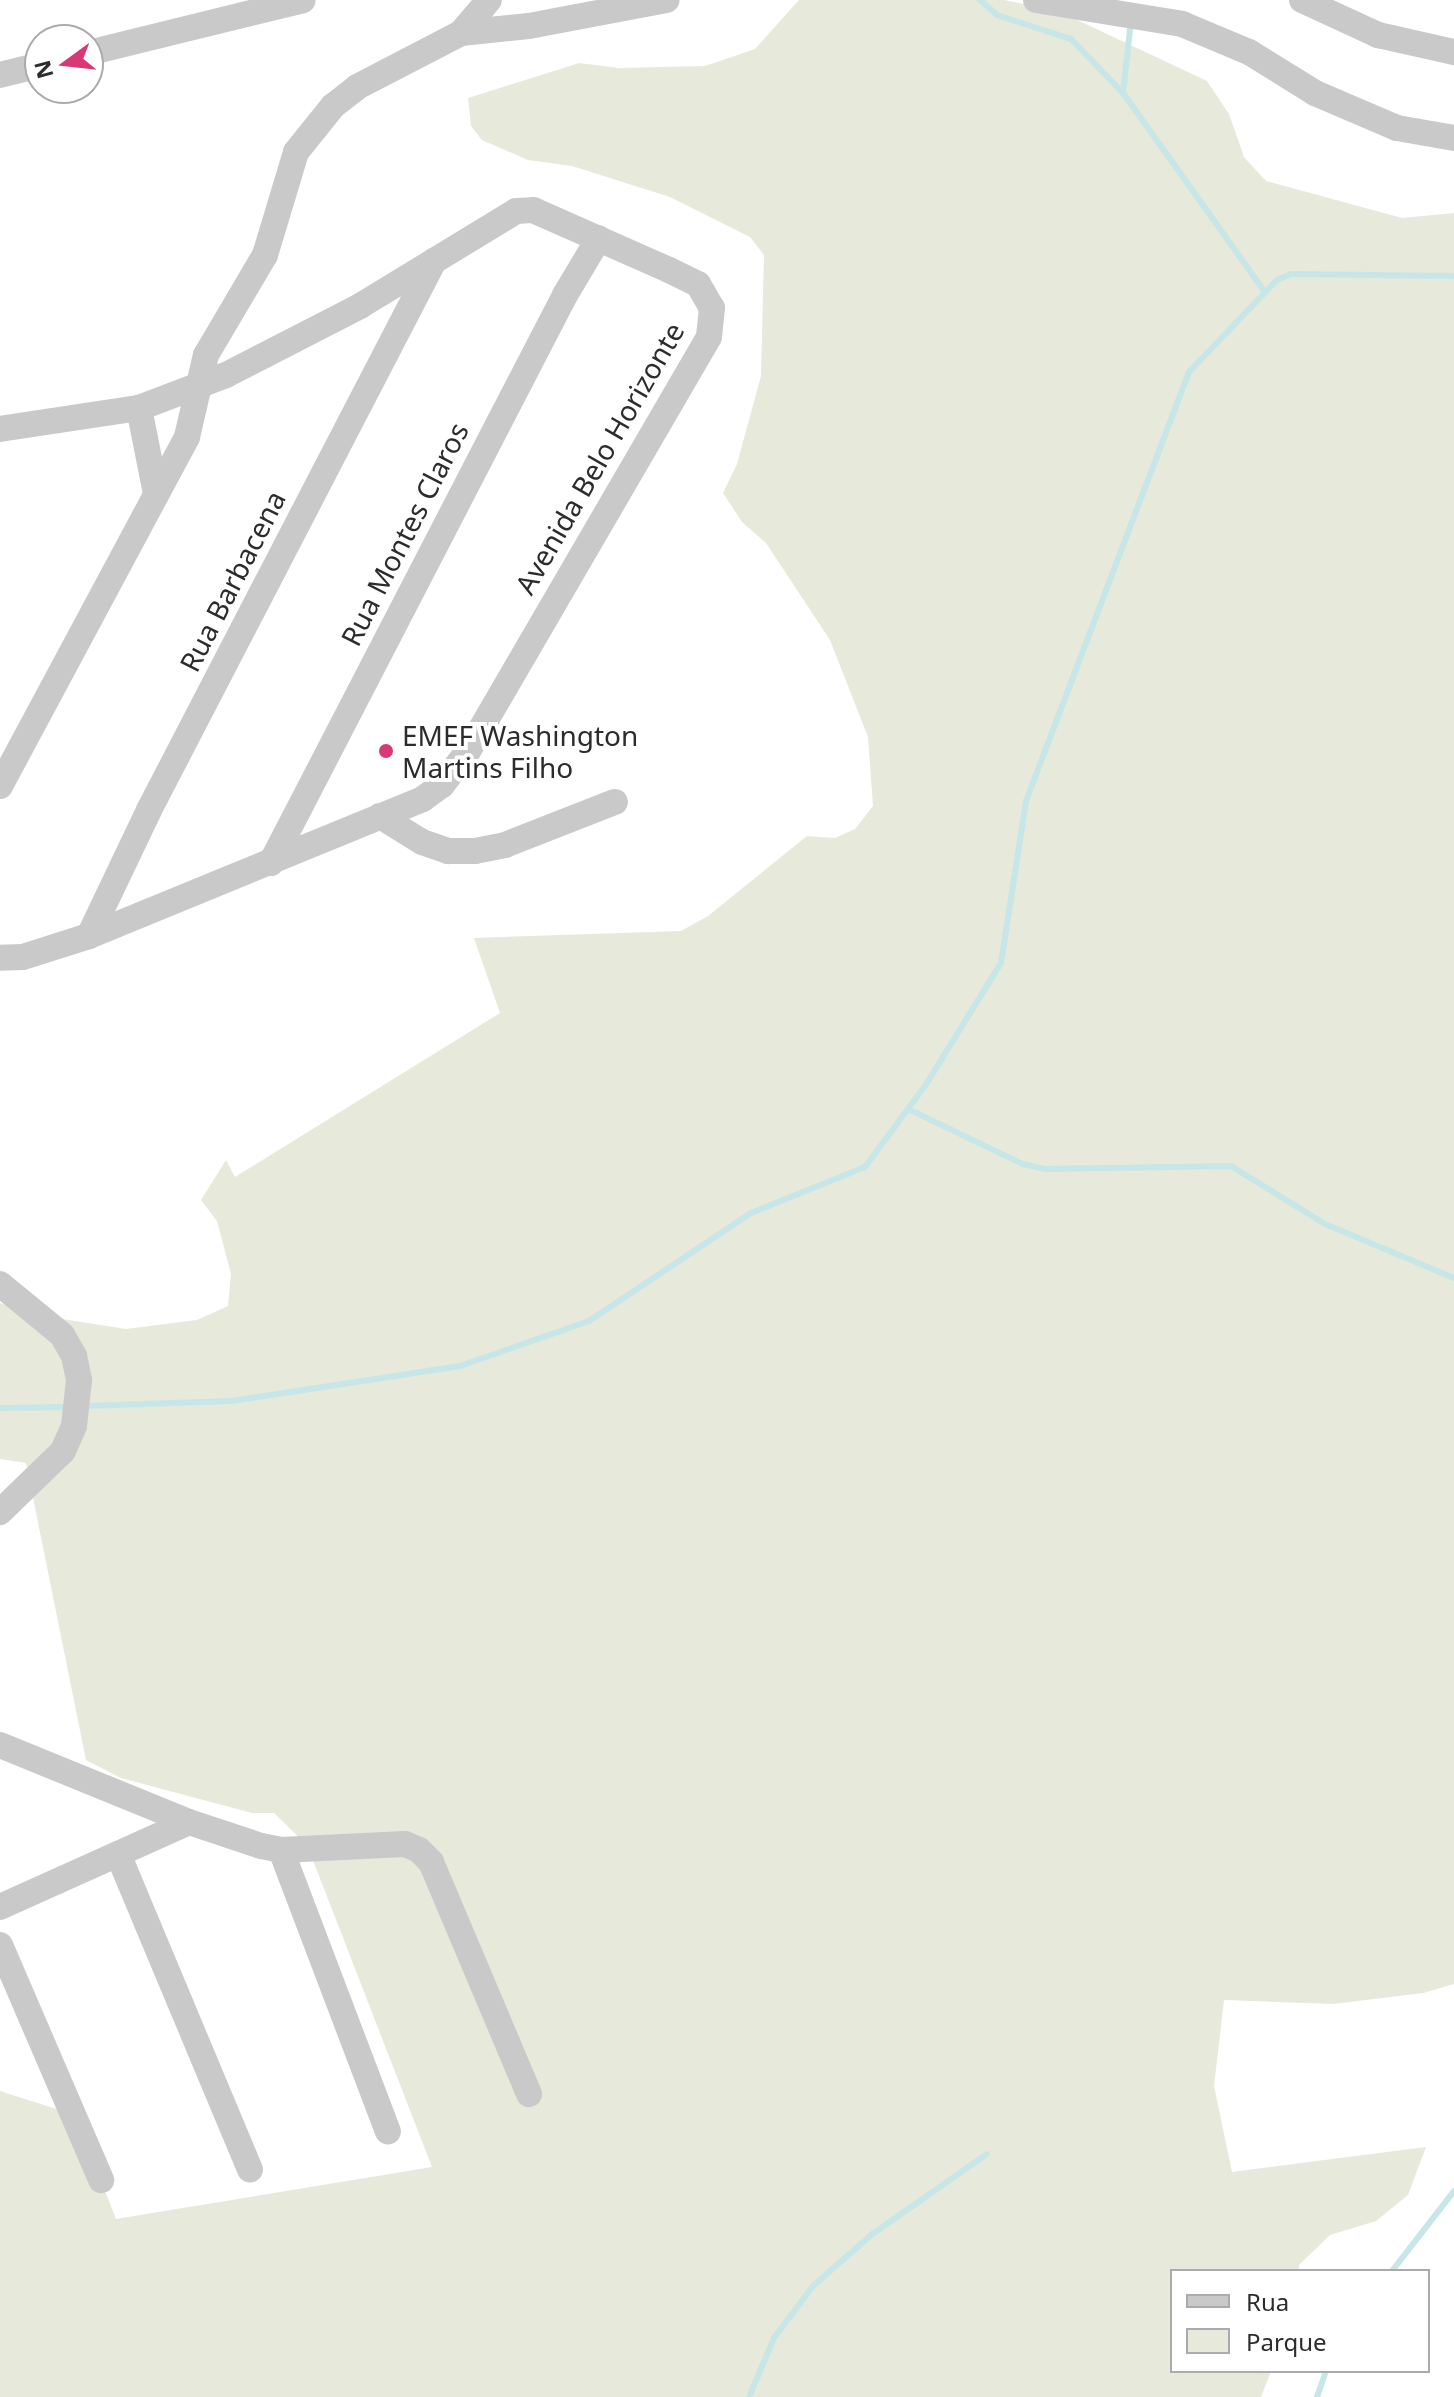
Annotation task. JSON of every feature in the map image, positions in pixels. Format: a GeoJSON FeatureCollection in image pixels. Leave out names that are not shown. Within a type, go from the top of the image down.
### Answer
{"type":"FeatureCollection","features":[{"type":"Feature","properties":{"kind":"street"},"geometry":{"type":"LineString","coordinates":[[104,49],[303,0]]}},
{"type":"Feature","properties":{"kind":"street"},"geometry":{"type":"LineString","coordinates":[[461,33],[489,0]]}},
{"type":"Feature","properties":{"kind":"street"},"geometry":{"type":"LineString","coordinates":[[1036,0],[1182,24],[1249,52],[1315,93],[1397,128],[1454,138]]}},
{"type":"Feature","properties":{"kind":"street"},"geometry":{"type":"LineString","coordinates":[[1302,0],[1378,35],[1454,52]]}},
{"type":"Feature","properties":{"kind":"street"},"geometry":{"type":"LineString","coordinates":[[0,786],[187,437],[197,386],[216,333],[265,255],[284,178],[313,127],[357,87],[461,33],[654,1]]}},
{"type":"Feature","properties":{"kind":"street"},"geometry":{"type":"LineString","coordinates":[[0,75],[24,69]]}},
{"type":"Feature","properties":{"kind":"street","name":"Avenida Belo Horizonte"},"geometry":{"type":"LineString","coordinates":[[0,429],[139,408],[267,357],[516,211],[533,210],[698,284],[712,308],[709,337],[457,769],[423,799],[271,863],[89,936],[23,957],[0,958]]}},
{"type":"Feature","properties":{"kind":"street","name":"Rua Montes Claros"},"geometry":{"type":"LineString","coordinates":[[271,863],[565,295],[599,238]]}},
{"type":"Feature","properties":{"kind":"street","name":"Rua Barbacena"},"geometry":{"type":"LineString","coordinates":[[89,936],[149,810],[436,258]]}},
{"type":"Feature","properties":{"kind":"street"},"geometry":{"type":"LineString","coordinates":[[139,408],[156,494]]}},
{"type":"Feature","properties":{"kind":"street"},"geometry":{"type":"LineString","coordinates":[[380,816],[422,842],[448,851],[475,851],[505,845],[615,802]]}},
{"type":"Feature","properties":{"kind":"street"},"geometry":{"type":"LineString","coordinates":[[0,1284],[62,1335],[74,1356],[79,1380],[74,1426],[63,1451],[0,1512]]}},
{"type":"Feature","properties":{"kind":"street"},"geometry":{"type":"LineString","coordinates":[[0,1745],[189,1822],[281,1850],[405,1844],[419,1850],[431,1862],[529,2094]]}},
{"type":"Feature","properties":{"kind":"street"},"geometry":{"type":"LineString","coordinates":[[0,1907],[189,1822]]}},
{"type":"Feature","properties":{"kind":"street"},"geometry":{"type":"LineString","coordinates":[[281,1850],[388,2131]]}},
{"type":"Feature","properties":{"kind":"street"},"geometry":{"type":"LineString","coordinates":[[118,1854],[250,2170]]}},
{"type":"Feature","properties":{"kind":"street"},"geometry":{"type":"LineString","coordinates":[[0,1945],[101,2180]]}},
{"type":"Feature","properties":{"kind":"green space"},"geometry":{"type":"Polygon","coordinates":[[[799,0],[1004,0],[1058,11],[1207,81],[1229,114],[1244,157],[1266,181],[1402,218],[1454,213],[1454,1984],[1423,1993],[1333,2004],[1224,2000],[1214,2086],[1232,2172],[1426,2147],[1408,2195],[1376,2221],[1330,2235],[1299,2265],[1299,2269],[1170,2269],[1170,2373],[1270,2373],[1261,2397],[0,2397],[0,2091],[75,2115],[116,2219],[432,2167],[307,1845],[274,1813],[252,1813],[121,1778],[86,1760],[26,1463],[0,1459],[0,1303],[37,1315],[126,1329],[197,1320],[228,1306],[231,1274],[217,1221],[201,1200],[226,1160],[235,1177],[500,1013],[474,938],[681,931],[708,916],[807,836],[835,838],[855,829],[873,806],[868,737],[830,640],[766,543],[742,522],[723,493],[737,464],[761,376],[764,255],[750,237],[670,197],[572,166],[528,160],[482,140],[471,126],[468,98],[579,63],[619,68],[705,66],[755,49],[799,0]]]}},
{"type":"Feature","properties":{"kind":"waterway"},"geometry":{"type":"LineString","coordinates":[[980,0],[997,15],[1071,39],[1123,93],[1265,292]]}},
{"type":"Feature","properties":{"kind":"waterway"},"geometry":{"type":"LineString","coordinates":[[1123,93],[1131,21]]}},
{"type":"Feature","properties":{"kind":"waterway"},"geometry":{"type":"LineString","coordinates":[[84,1406],[232,1401],[460,1366],[589,1321],[751,1213],[865,1167],[925,1086],[1001,963],[1026,801],[1189,372],[1277,280],[1291,274],[1454,276]]}},
{"type":"Feature","properties":{"kind":"waterway"},"geometry":{"type":"LineString","coordinates":[[908,1109],[1023,1164],[1045,1169],[1231,1166],[1325,1224],[1454,1278]]}},
{"type":"Feature","properties":{"kind":"waterway"},"geometry":{"type":"LineString","coordinates":[[0,1408],[69,1407]]}},
{"type":"Feature","properties":{"kind":"waterway"},"geometry":{"type":"LineString","coordinates":[[749,2397],[774,2338],[813,2286],[871,2235],[987,2154]]}},
{"type":"Feature","properties":{"kind":"waterway"},"geometry":{"type":"LineString","coordinates":[[1394,2269],[1454,2191]]}},
{"type":"Feature","properties":{"kind":"waterway"},"geometry":{"type":"LineString","coordinates":[[1317,2397],[1325,2373]]}},
{"type":"Feature","properties":{"kind":"place","name":"EMEF Washington Martins Filho"},"geometry":{"type":"Point","coordinates":[386,751]}}]}
